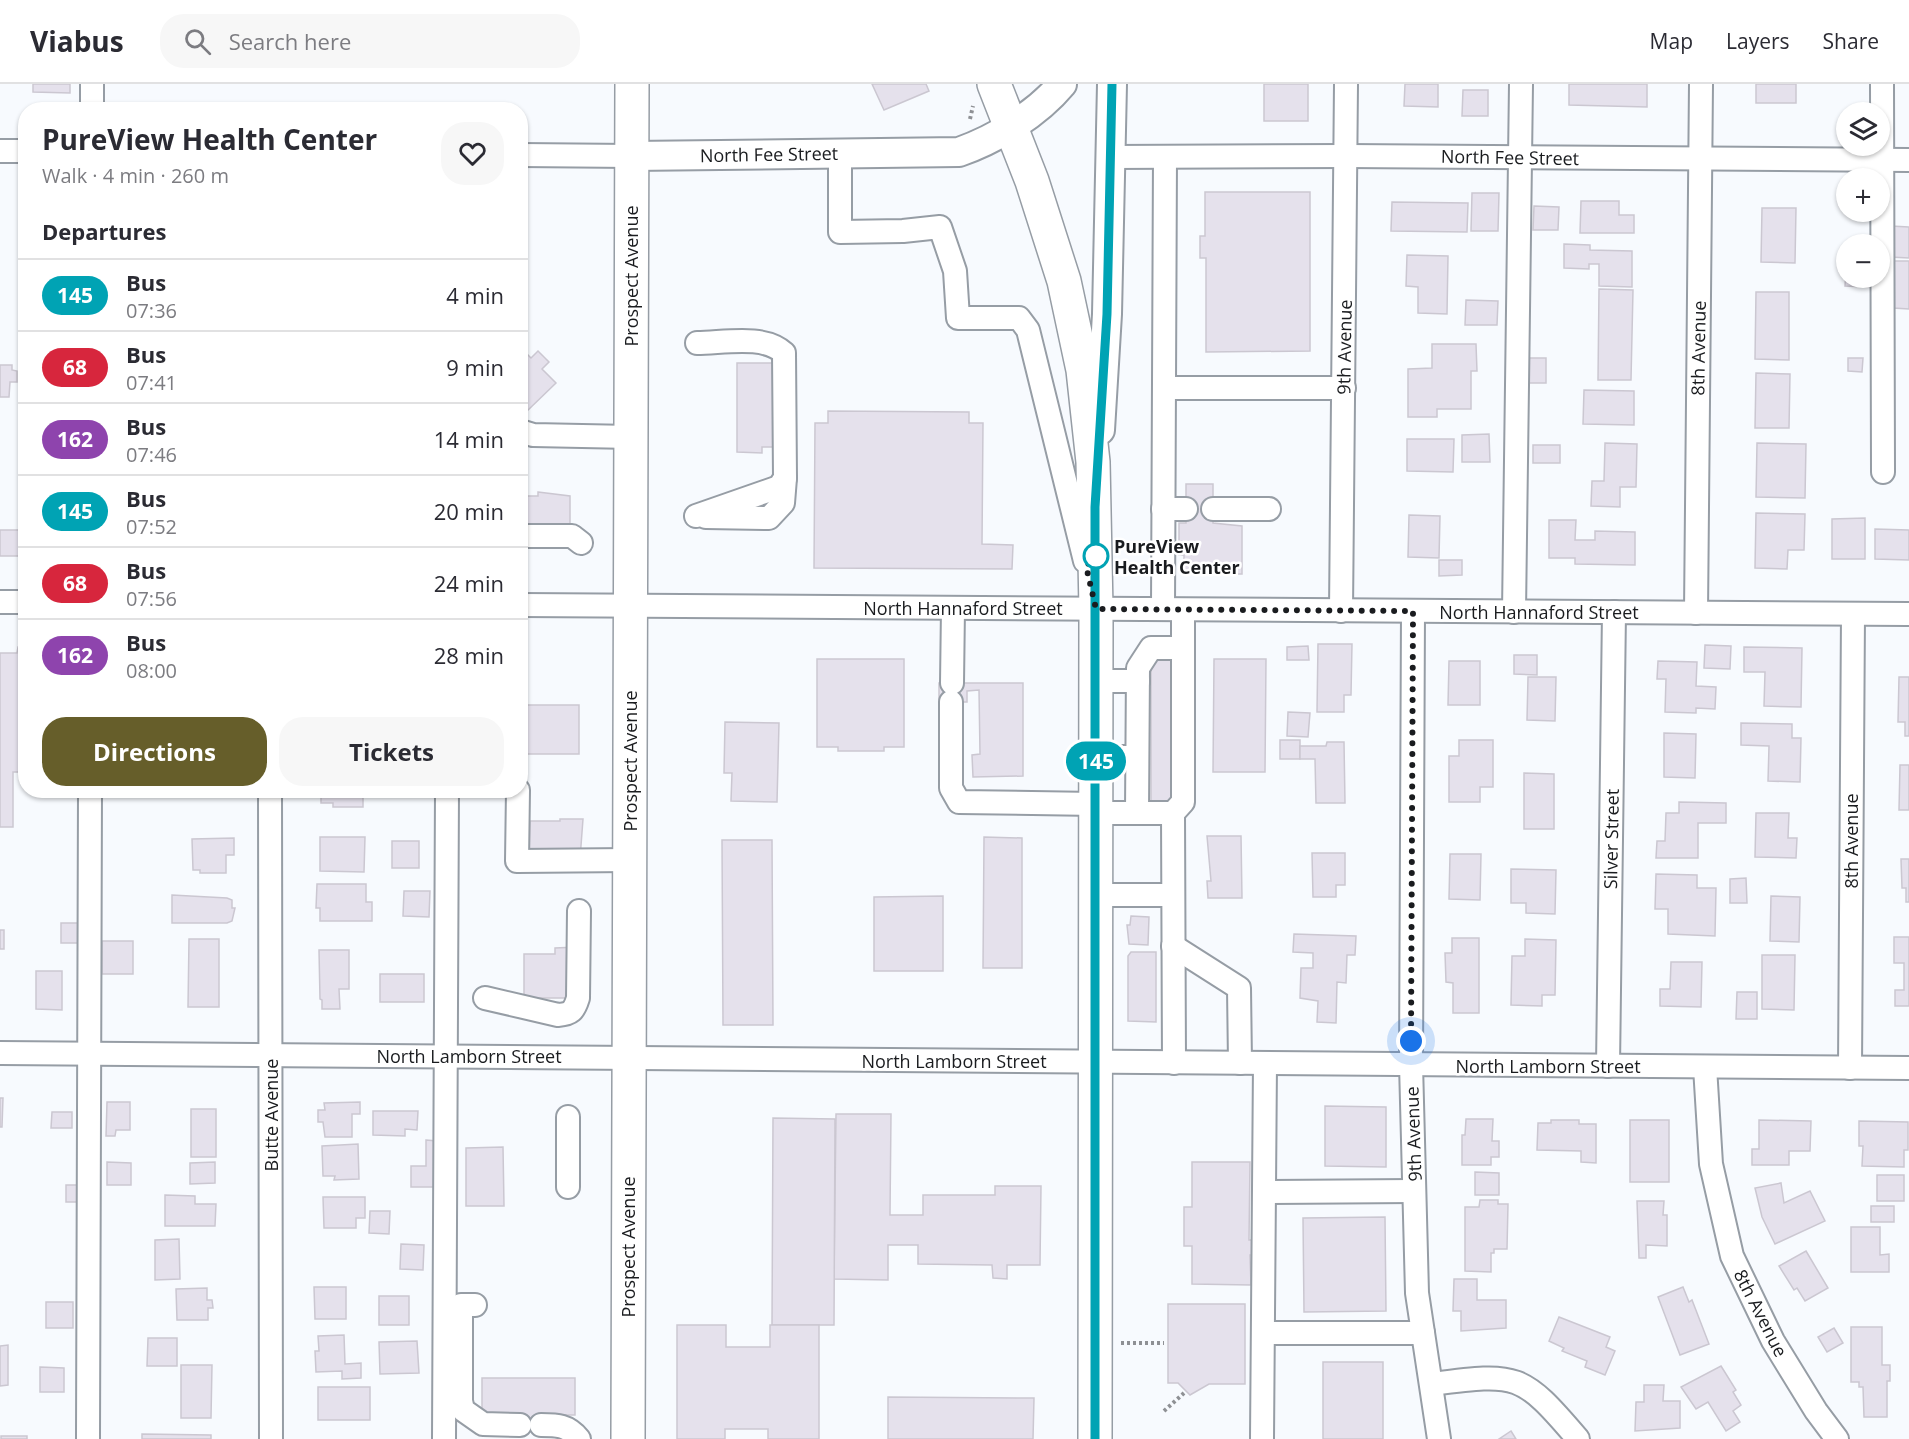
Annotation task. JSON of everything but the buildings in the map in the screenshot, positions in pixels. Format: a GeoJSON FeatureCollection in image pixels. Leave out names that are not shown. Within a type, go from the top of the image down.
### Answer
{"type":"FeatureCollection","features":[{"type":"Feature","properties":{"kind":"highway","name":"Prospect Avenue"},"geometry":{"type":"LineString","coordinates":[[628,1439],[632,84]]}},
{"type":"Feature","properties":{"kind":"highway"},"geometry":{"type":"LineString","coordinates":[[994,84],[1052,240],[1074,326],[1089,417],[1095,507],[1096,609],[1095,1439]]}},
{"type":"Feature","properties":{"kind":"main road","name":"North Fee Street"},"geometry":{"type":"LineString","coordinates":[[632,156],[959,152],[988,142],[1062,84]]}},
{"type":"Feature","properties":{"kind":"main road"},"geometry":{"type":"LineString","coordinates":[[1095,507],[1107,314],[1112,84]]}},
{"type":"Feature","properties":{"kind":"street"},"geometry":{"type":"LineString","coordinates":[[92,84],[92,102]]}},
{"type":"Feature","properties":{"kind":"street","name":"9th Avenue"},"geometry":{"type":"LineString","coordinates":[[1341,611],[1346,84]]}},
{"type":"Feature","properties":{"kind":"street"},"geometry":{"type":"LineString","coordinates":[[1514,612],[1521,84]]}},
{"type":"Feature","properties":{"kind":"street","name":"8th Avenue"},"geometry":{"type":"LineString","coordinates":[[1696,613],[1701,84]]}},
{"type":"Feature","properties":{"kind":"street"},"geometry":{"type":"LineString","coordinates":[[1882,84],[1883,472]]}},
{"type":"Feature","properties":{"kind":"street"},"geometry":{"type":"LineString","coordinates":[[0,151],[18,151]]}},
{"type":"Feature","properties":{"kind":"street"},"geometry":{"type":"LineString","coordinates":[[840,153],[840,232],[903,231],[940,227],[955,271],[958,318],[1019,318],[1028,330],[1096,609]]}},
{"type":"Feature","properties":{"kind":"street","name":"North Fee Street"},"geometry":{"type":"LineString","coordinates":[[528,155],[632,156]]}},
{"type":"Feature","properties":{"kind":"street","name":"North Fee Street"},"geometry":{"type":"LineString","coordinates":[[1111,157],[1347,156],[1909,160]]}},
{"type":"Feature","properties":{"kind":"street"},"geometry":{"type":"LineString","coordinates":[[1165,157],[1163,509],[1172,610],[1183,648],[1183,802],[1173,813],[1174,1063]]}},
{"type":"Feature","properties":{"kind":"street"},"geometry":{"type":"LineString","coordinates":[[697,343],[765,342],[777,346],[784,353],[785,478]]}},
{"type":"Feature","properties":{"kind":"street"},"geometry":{"type":"LineString","coordinates":[[1164,388],[1344,388]]}},
{"type":"Feature","properties":{"kind":"street"},"geometry":{"type":"LineString","coordinates":[[528,433],[631,437]]}},
{"type":"Feature","properties":{"kind":"street"},"geometry":{"type":"LineString","coordinates":[[1163,509],[1186,509]]}},
{"type":"Feature","properties":{"kind":"street"},"geometry":{"type":"LineString","coordinates":[[1213,509],[1269,509]]}},
{"type":"Feature","properties":{"kind":"street"},"geometry":{"type":"LineString","coordinates":[[528,536],[572,536],[581,543]]}},
{"type":"Feature","properties":{"kind":"street"},"geometry":{"type":"LineString","coordinates":[[0,602],[18,602]]}},
{"type":"Feature","properties":{"kind":"street","name":"North Hannaford Street"},"geometry":{"type":"LineString","coordinates":[[528,605],[1909,614]]}},
{"type":"Feature","properties":{"kind":"street"},"geometry":{"type":"LineString","coordinates":[[953,608],[951,788],[959,802],[1096,808],[1137,813],[1173,813]]}},
{"type":"Feature","properties":{"kind":"street","name":"9th Avenue"},"geometry":{"type":"LineString","coordinates":[[1413,611],[1410,1064],[1417,1293],[1439,1439]]}},
{"type":"Feature","properties":{"kind":"street","name":"Silver Street"},"geometry":{"type":"LineString","coordinates":[[1608,1066],[1614,612]]}},
{"type":"Feature","properties":{"kind":"street","name":"8th Avenue"},"geometry":{"type":"LineString","coordinates":[[1850,1068],[1853,614]]}},
{"type":"Feature","properties":{"kind":"street"},"geometry":{"type":"LineString","coordinates":[[1137,813],[1138,668],[1151,648],[1183,648]]}},
{"type":"Feature","properties":{"kind":"street"},"geometry":{"type":"LineString","coordinates":[[1096,681],[1137,681]]}},
{"type":"Feature","properties":{"kind":"street"},"geometry":{"type":"LineString","coordinates":[[1096,757],[1137,757]]}},
{"type":"Feature","properties":{"kind":"street"},"geometry":{"type":"LineString","coordinates":[[88,1439],[90,798]]}},
{"type":"Feature","properties":{"kind":"street","name":"Butte Avenue"},"geometry":{"type":"LineString","coordinates":[[270,798],[271,1439]]}},
{"type":"Feature","properties":{"kind":"street"},"geometry":{"type":"LineString","coordinates":[[444,1439],[447,798]]}},
{"type":"Feature","properties":{"kind":"street"},"geometry":{"type":"LineString","coordinates":[[518,798],[517,861],[630,860]]}},
{"type":"Feature","properties":{"kind":"street"},"geometry":{"type":"LineString","coordinates":[[1096,896],[1173,895]]}},
{"type":"Feature","properties":{"kind":"street"},"geometry":{"type":"LineString","coordinates":[[485,998],[558,1016],[568,1014],[574,1009],[578,998],[579,911]]}},
{"type":"Feature","properties":{"kind":"street"},"geometry":{"type":"LineString","coordinates":[[1173,946],[1239,988],[1240,1063]]}},
{"type":"Feature","properties":{"kind":"street","name":"North Lamborn Street"},"geometry":{"type":"LineString","coordinates":[[0,1053],[1909,1068]]}},
{"type":"Feature","properties":{"kind":"street"},"geometry":{"type":"LineString","coordinates":[[1262,1439],[1264,1063]]}},
{"type":"Feature","properties":{"kind":"street","name":"8th Avenue"},"geometry":{"type":"LineString","coordinates":[[1705,1067],[1711,1164],[1732,1256],[1773,1341],[1816,1411],[1838,1439]]}},
{"type":"Feature","properties":{"kind":"street"},"geometry":{"type":"LineString","coordinates":[[567,1187],[568,1117]]}},
{"type":"Feature","properties":{"kind":"street"},"geometry":{"type":"LineString","coordinates":[[1264,1192],[1414,1191]]}},
{"type":"Feature","properties":{"kind":"street"},"geometry":{"type":"LineString","coordinates":[[475,1305],[461,1305],[461,1401],[463,1410],[483,1424],[561,1425],[572,1430],[579,1439]]}},
{"type":"Feature","properties":{"kind":"street"},"geometry":{"type":"LineString","coordinates":[[1263,1333],[1423,1333]]}},
{"type":"Feature","properties":{"kind":"street"},"geometry":{"type":"LineString","coordinates":[[1432,1384],[1492,1376],[1524,1385],[1544,1399],[1578,1439]]}},
{"type":"Feature","properties":{"kind":"path"},"geometry":{"type":"LineString","coordinates":[[1121,1343],[1164,1343]]}},
{"type":"Feature","properties":{"kind":"path"},"geometry":{"type":"LineString","coordinates":[[1164,1412],[1184,1393]]}},
{"type":"Feature","properties":{"kind":"bus line","name":"145"},"geometry":{"type":"LineString","coordinates":[[1095,1439],[1095,507],[1107,314],[1112,84]]}},
{"type":"Feature","properties":{"kind":"place","name":"PureView Health Center"},"geometry":{"type":"Point","coordinates":[1096,556]}},
{"type":"Feature","properties":{"kind":"route"},"geometry":{"type":"LineString","coordinates":[[1096,556],[1086,566],[1096,609],[1413,611],[1411,1041]]}}]}
